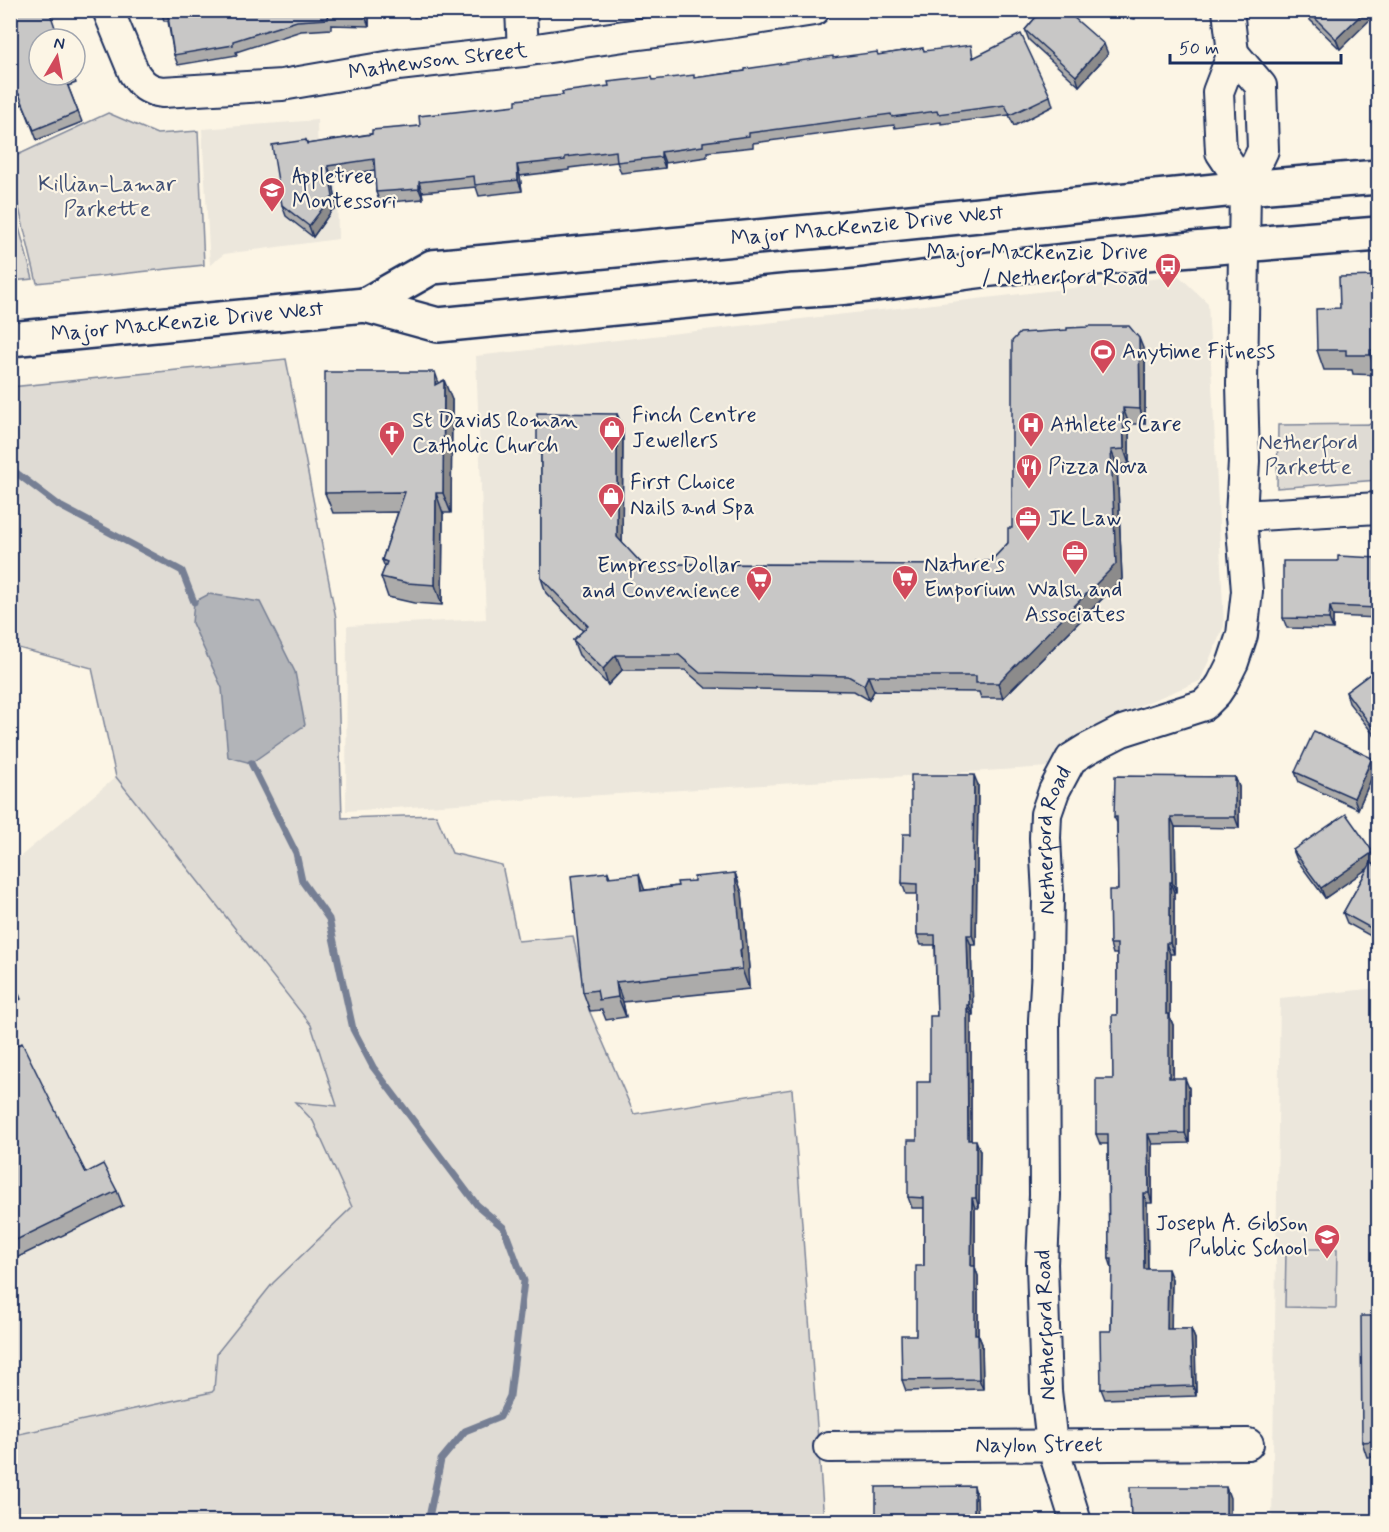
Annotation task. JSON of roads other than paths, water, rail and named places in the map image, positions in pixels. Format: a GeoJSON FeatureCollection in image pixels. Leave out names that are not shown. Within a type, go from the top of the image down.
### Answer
{"type":"FeatureCollection","features":[{"type":"Feature","properties":{"kind":"main road","name":"Major MacKenzie Drive West"},"geometry":{"type":"LineString","coordinates":[[365,305],[432,267],[1378,177]]}},
{"type":"Feature","properties":{"kind":"main road","name":"Major MacKenzie Drive West"},"geometry":{"type":"LineString","coordinates":[[10,339],[365,305],[438,325],[781,292],[837,289],[994,268],[1378,234]]}},
{"type":"Feature","properties":{"kind":"street","name":"Mathewson Street"},"geometry":{"type":"LineString","coordinates":[[108,10],[139,81],[152,91],[162,92],[282,85],[398,65],[523,51],[814,10]]}},
{"type":"Feature","properties":{"kind":"street"},"geometry":{"type":"LineString","coordinates":[[521,10],[523,51]]}},
{"type":"Feature","properties":{"kind":"street"},"geometry":{"type":"LineString","coordinates":[[1228,10],[1233,53],[1218,92],[1221,152],[1245,188]]}},
{"type":"Feature","properties":{"kind":"street"},"geometry":{"type":"LineString","coordinates":[[1233,53],[1261,86],[1263,150],[1245,188]]}},
{"type":"Feature","properties":{"kind":"street","name":"Netherford Road"},"geometry":{"type":"LineString","coordinates":[[1076,1521],[1052,1445],[1046,1391],[1042,1264],[1045,1195],[1044,1020],[1048,895],[1046,814],[1054,791],[1071,759],[1087,748],[1122,731],[1204,705],[1216,693],[1233,662],[1242,635],[1247,591],[1241,516],[1244,461],[1242,384],[1245,188]]}},
{"type":"Feature","properties":{"kind":"street"},"geometry":{"type":"LineString","coordinates":[[1241,516],[1378,508]]}},
{"type":"Feature","properties":{"kind":"street","name":"Naylon Street"},"geometry":{"type":"LineString","coordinates":[[828,1447],[1248,1444]]}},
{"type":"Feature","properties":{"kind":"waterway"},"geometry":{"type":"LineString","coordinates":[[10,468],[60,506],[182,571],[194,602]]}},
{"type":"Feature","properties":{"kind":"waterway"},"geometry":{"type":"LineString","coordinates":[[251,763],[296,853],[302,881],[329,919],[353,1029],[373,1067],[477,1205],[504,1228],[524,1281],[510,1396],[500,1417],[465,1431],[441,1460],[428,1522]]}},
{"type":"Feature","properties":{"kind":"place","name":"Appletree Montessori"},"geometry":{"type":"Point","coordinates":[272,213]}},
{"type":"Feature","properties":{"kind":"place","name":"Major Mackenzie Drive / Netherford Road"},"geometry":{"type":"Point","coordinates":[1168,289]}},
{"type":"Feature","properties":{"kind":"place","name":"Anytime Fitness"},"geometry":{"type":"Point","coordinates":[1103,375]}},
{"type":"Feature","properties":{"kind":"place","name":"Athlete's Care"},"geometry":{"type":"Point","coordinates":[1031,448]}},
{"type":"Feature","properties":{"kind":"place","name":"Finch Centre Jewellers"},"geometry":{"type":"Point","coordinates":[612,452]}},
{"type":"Feature","properties":{"kind":"place","name":"St Davids Roman Catholic Church"},"geometry":{"type":"Point","coordinates":[392,457]}},
{"type":"Feature","properties":{"kind":"place","name":"Pizza Nova"},"geometry":{"type":"Point","coordinates":[1029,490]}},
{"type":"Feature","properties":{"kind":"place","name":"First Choice Nails and Spa"},"geometry":{"type":"Point","coordinates":[611,519]}},
{"type":"Feature","properties":{"kind":"place","name":"JK Law"},"geometry":{"type":"Point","coordinates":[1028,542]}},
{"type":"Feature","properties":{"kind":"place","name":"Walsh and Associates"},"geometry":{"type":"Point","coordinates":[1075,576]}},
{"type":"Feature","properties":{"kind":"place","name":"Nature's Emporium"},"geometry":{"type":"Point","coordinates":[905,601]}},
{"type":"Feature","properties":{"kind":"place","name":"Empress Dollar and Convenience"},"geometry":{"type":"Point","coordinates":[759,602]}},
{"type":"Feature","properties":{"kind":"place","name":"Joseph A. Gibson Public School"},"geometry":{"type":"Point","coordinates":[1327,1260]}},
{"type":"Feature","properties":{"kind":"park label","name":"Killian-Lamar Parkette"},"geometry":{"type":"Point","coordinates":[107,198]}},
{"type":"Feature","properties":{"kind":"park label","name":"Netherford Parkette"},"geometry":{"type":"Point","coordinates":[1308,456]}}]}
